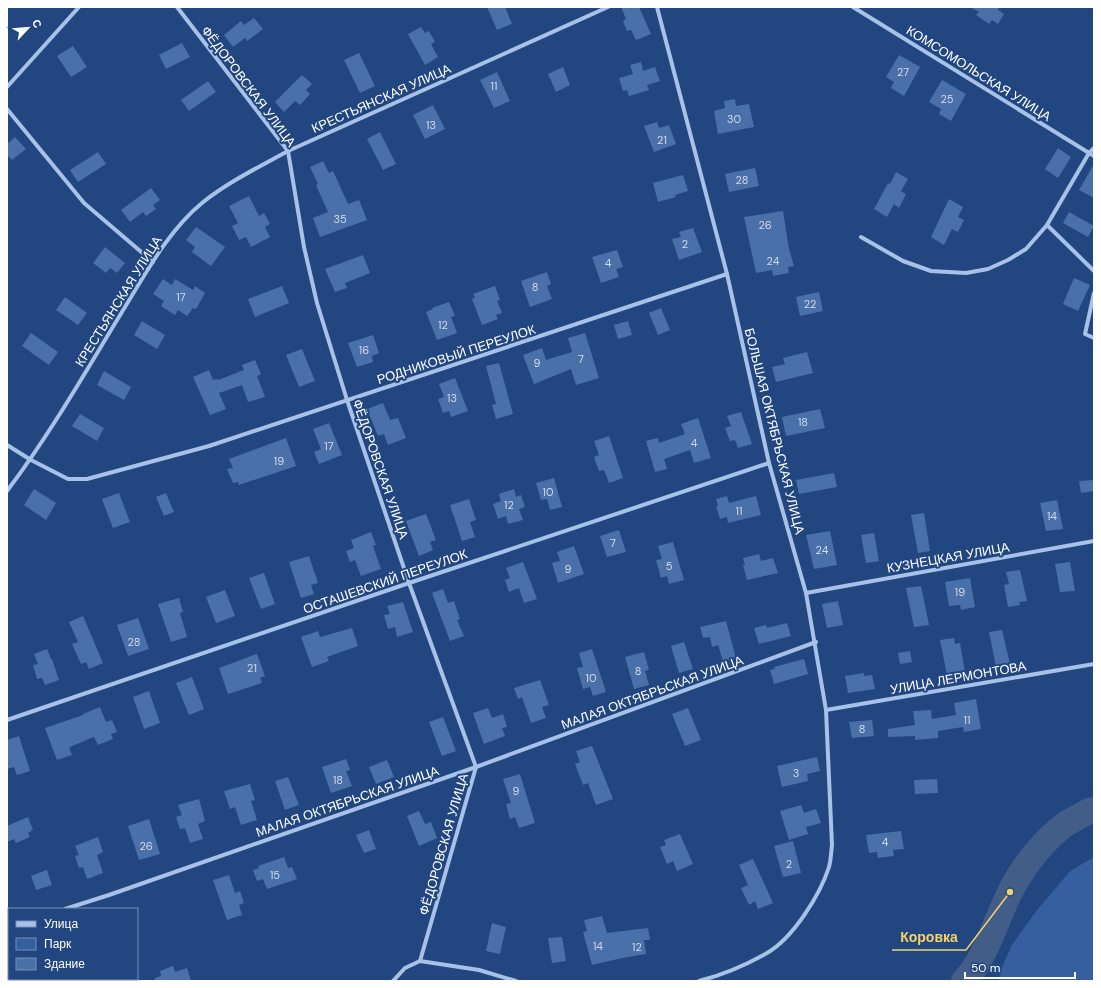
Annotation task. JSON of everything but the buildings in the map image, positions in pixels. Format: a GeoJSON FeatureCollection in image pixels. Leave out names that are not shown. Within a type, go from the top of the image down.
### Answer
{"type":"FeatureCollection","features":[{"type":"Feature","properties":{"kind":"street"},"geometry":{"type":"LineString","coordinates":[[7,87],[79,7]]}},
{"type":"Feature","properties":{"kind":"street","name":"ФЁДОРОВСКАЯ УЛИЦА"},"geometry":{"type":"LineString","coordinates":[[177,7],[288,151],[304,248],[317,303],[347,400],[409,583],[476,767],[420,961]]}},
{"type":"Feature","properties":{"kind":"street","name":"КРЕСТЬЯНСКАЯ УЛИЦА"},"geometry":{"type":"LineString","coordinates":[[7,491],[31,460],[153,262],[176,230],[202,203],[241,176],[288,151],[608,7]]}},
{"type":"Feature","properties":{"kind":"street","name":"БОЛЬШАЯ ОКТЯБРЬСКАЯ УЛИЦА"},"geometry":{"type":"LineString","coordinates":[[657,7],[727,274],[769,463],[806,593],[816,642],[826,710],[832,845],[829,866],[816,898],[787,938],[768,953],[720,975],[699,981]]}},
{"type":"Feature","properties":{"kind":"street","name":"КОМСОМОЛЬСКАЯ УЛИЦА"},"geometry":{"type":"LineString","coordinates":[[853,7],[1094,156]]}},
{"type":"Feature","properties":{"kind":"street"},"geometry":{"type":"LineString","coordinates":[[7,109],[84,203],[153,262]]}},
{"type":"Feature","properties":{"kind":"street"},"geometry":{"type":"LineString","coordinates":[[862,237],[903,261],[932,271],[966,273],[988,269],[1008,260],[1026,249],[1047,225],[1089,153],[1094,148]]}},
{"type":"Feature","properties":{"kind":"street"},"geometry":{"type":"LineString","coordinates":[[1047,225],[1094,271]]}},
{"type":"Feature","properties":{"kind":"street","name":"РОДНИКОВЫЙ ПЕРЕУЛОК"},"geometry":{"type":"LineString","coordinates":[[7,445],[31,460],[68,479],[87,479],[209,446],[727,274]]}},
{"type":"Feature","properties":{"kind":"street"},"geometry":{"type":"LineString","coordinates":[[1094,293],[1085,334],[1094,338]]}},
{"type":"Feature","properties":{"kind":"street","name":"ОСТАШЕВСКИЙ ПЕРЕУЛОК"},"geometry":{"type":"LineString","coordinates":[[7,720],[409,583],[769,463]]}},
{"type":"Feature","properties":{"kind":"street","name":"КУЗНЕЦКАЯ УЛИЦА"},"geometry":{"type":"LineString","coordinates":[[806,593],[1094,541]]}},
{"type":"Feature","properties":{"kind":"street","name":"МАЛАЯ ОКТЯБРЬСКАЯ УЛИЦА"},"geometry":{"type":"LineString","coordinates":[[68,908],[476,767],[816,642]]}},
{"type":"Feature","properties":{"kind":"street","name":"УЛИЦА ЛЕРМОНТОВА"},"geometry":{"type":"LineString","coordinates":[[826,710],[1094,664]]}},
{"type":"Feature","properties":{"kind":"street"},"geometry":{"type":"LineString","coordinates":[[393,981],[405,968],[420,961],[478,970],[516,981]]}},
{"type":"Feature","properties":{"kind":"green space"},"geometry":{"type":"Polygon","coordinates":[[[1094,857],[1094,981],[998,981],[1002,967],[1012,945],[1034,914],[1070,871],[1094,857]]]}},
{"type":"Feature","properties":{"kind":"waterway"},"geometry":{"type":"LineString","coordinates":[[964,981],[979,961],[1010,892],[1031,859],[1044,843],[1061,827],[1089,811],[1094,810]]}},
{"type":"Feature","properties":{"kind":"place","name":"Коровка"},"geometry":{"type":"Point","coordinates":[1010,892]}}]}
